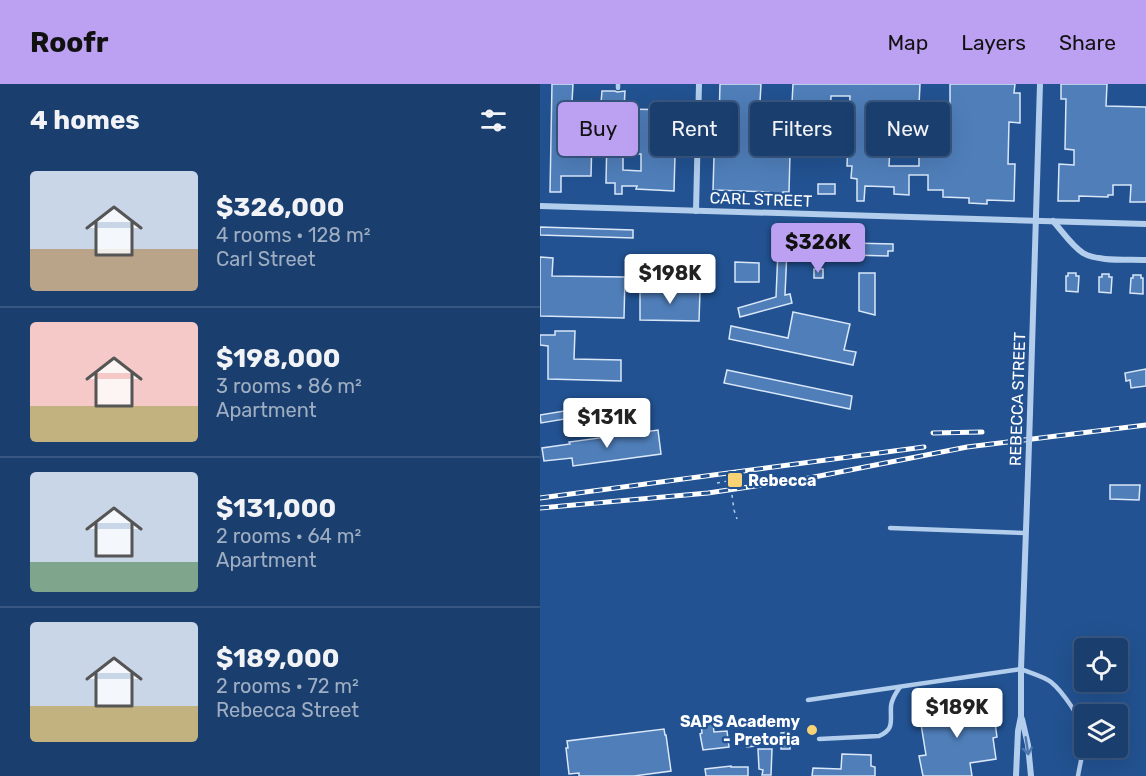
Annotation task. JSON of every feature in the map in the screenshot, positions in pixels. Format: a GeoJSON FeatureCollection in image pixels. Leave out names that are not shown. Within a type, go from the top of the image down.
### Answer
{"type":"FeatureCollection","features":[{"type":"Feature","properties":{"kind":"street"},"geometry":{"type":"LineString","coordinates":[[696,211],[699,84]]}},
{"type":"Feature","properties":{"kind":"street","name":"REBECCA STREET"},"geometry":{"type":"LineString","coordinates":[[1016,776],[1021,716],[1040,84]]}},
{"type":"Feature","properties":{"kind":"street","name":"CARL STREET"},"geometry":{"type":"LineString","coordinates":[[540,206],[1146,224]]}},
{"type":"Feature","properties":{"kind":"street"},"geometry":{"type":"LineString","coordinates":[[1053,221],[1087,255],[1106,259],[1146,260]]}},
{"type":"Feature","properties":{"kind":"street","name":"REBECCA STREET"},"geometry":{"type":"LineString","coordinates":[[1021,716],[1028,745],[1030,776]]}},
{"type":"Feature","properties":{"kind":"lane"},"geometry":{"type":"LineString","coordinates":[[890,528],[1026,533]]}},
{"type":"Feature","properties":{"kind":"lane"},"geometry":{"type":"LineString","coordinates":[[808,700],[1021,669],[1049,681],[1060,690],[1079,719],[1084,737],[1078,776]]}},
{"type":"Feature","properties":{"kind":"lane"},"geometry":{"type":"LineString","coordinates":[[819,739],[883,735],[891,725],[892,703],[900,687]]}},
{"type":"Feature","properties":{"kind":"path"},"geometry":{"type":"LineString","coordinates":[[717,483],[744,478]]}},
{"type":"Feature","properties":{"kind":"path"},"geometry":{"type":"LineString","coordinates":[[730,480],[737,519]]}},
{"type":"Feature","properties":{"kind":"building"},"geometry":{"type":"Polygon","coordinates":[[[552,84],[573,84],[572,102],[558,102],[558,156],[592,156],[591,176],[561,176],[561,192],[550,192],[552,84]]]}},
{"type":"Feature","properties":{"kind":"building"},"geometry":{"type":"Polygon","coordinates":[[[720,84],[761,84],[760,102],[750,102],[750,156],[790,156],[789,192],[783,192],[783,198],[769,197],[769,192],[713,190],[714,156],[738,156],[738,102],[720,102],[720,84]]]}},
{"type":"Feature","properties":{"kind":"building"},"geometry":{"type":"Polygon","coordinates":[[[793,84],[920,84],[919,102],[866,102],[866,156],[890,156],[889,166],[919,166],[919,156],[950,156],[950,84],[1015,84],[1014,93],[1020,93],[1020,123],[1009,122],[1008,164],[1015,164],[1014,201],[987,200],[987,204],[969,203],[969,198],[943,197],[943,190],[928,190],[928,175],[909,175],[909,195],[894,194],[894,187],[865,186],[864,201],[857,201],[857,179],[851,178],[852,166],[847,166],[847,156],[854,156],[854,102],[850,102],[850,96],[831,96],[831,102],[792,102],[793,84]]]}},
{"type":"Feature","properties":{"kind":"building"},"geometry":{"type":"Polygon","coordinates":[[[1061,84],[1107,84],[1106,106],[1146,107],[1146,202],[1130,202],[1131,185],[1113,185],[1113,195],[1108,195],[1108,197],[1079,196],[1079,201],[1058,201],[1059,164],[1074,165],[1074,150],[1065,149],[1066,99],[1061,99],[1061,84]]]}},
{"type":"Feature","properties":{"kind":"building"},"geometry":{"type":"Polygon","coordinates":[[[602,91],[625,91],[624,102],[601,102],[602,91]]]}},
{"type":"Feature","properties":{"kind":"building"},"geometry":{"type":"Polygon","coordinates":[[[638,109],[650,109],[650,156],[675,156],[674,191],[622,186],[622,194],[615,194],[615,183],[606,183],[607,156],[623,156],[623,170],[641,171],[641,154],[638,154],[638,109]]]}},
{"type":"Feature","properties":{"kind":"building"},"geometry":{"type":"Polygon","coordinates":[[[818,184],[835,184],[835,194],[818,194],[818,184]]]}},
{"type":"Feature","properties":{"kind":"building"},"geometry":{"type":"Polygon","coordinates":[[[540,227],[633,230],[633,238],[540,235],[540,227]]]}},
{"type":"Feature","properties":{"kind":"building"},"geometry":{"type":"Polygon","coordinates":[[[852,243],[893,244],[893,251],[888,251],[888,256],[851,255],[852,243]]]}},
{"type":"Feature","properties":{"kind":"building"},"geometry":{"type":"Polygon","coordinates":[[[778,250],[787,250],[785,295],[790,294],[792,303],[740,317],[738,308],[776,297],[778,250]]]}},
{"type":"Feature","properties":{"kind":"building"},"geometry":{"type":"Polygon","coordinates":[[[540,257],[553,258],[552,276],[625,277],[624,318],[540,316],[540,257]]]}},
{"type":"Feature","properties":{"kind":"building"},"geometry":{"type":"Polygon","coordinates":[[[735,262],[759,263],[759,282],[735,282],[735,262]]]}},
{"type":"Feature","properties":{"kind":"building"},"geometry":{"type":"Polygon","coordinates":[[[814,269],[823,269],[823,278],[814,278],[814,269]]]}},
{"type":"Feature","properties":{"kind":"building"},"geometry":{"type":"Polygon","coordinates":[[[859,273],[875,273],[875,315],[859,311],[859,273]]]}},
{"type":"Feature","properties":{"kind":"building"},"geometry":{"type":"Polygon","coordinates":[[[1068,273],[1076,273],[1076,276],[1079,276],[1078,292],[1066,291],[1068,273]]]}},
{"type":"Feature","properties":{"kind":"building"},"geometry":{"type":"Polygon","coordinates":[[[1102,274],[1109,274],[1109,277],[1112,277],[1111,293],[1099,292],[1099,277],[1102,277],[1102,274]]]}},
{"type":"Feature","properties":{"kind":"building"},"geometry":{"type":"Polygon","coordinates":[[[1133,275],[1141,275],[1143,278],[1143,294],[1130,293],[1133,275]]]}},
{"type":"Feature","properties":{"kind":"building"},"geometry":{"type":"Polygon","coordinates":[[[640,289],[700,291],[699,321],[640,320],[640,289]]]}},
{"type":"Feature","properties":{"kind":"building"},"geometry":{"type":"Polygon","coordinates":[[[793,312],[850,324],[844,350],[856,352],[853,365],[729,339],[731,326],[788,338],[793,312]]]}},
{"type":"Feature","properties":{"kind":"building"},"geometry":{"type":"Polygon","coordinates":[[[555,331],[575,331],[574,359],[621,360],[621,381],[548,379],[548,346],[540,345],[540,335],[555,335],[555,331]]]}},
{"type":"Feature","properties":{"kind":"building"},"geometry":{"type":"Polygon","coordinates":[[[1146,369],[1146,386],[1131,388],[1130,380],[1126,381],[1125,373],[1146,369]]]}},
{"type":"Feature","properties":{"kind":"building"},"geometry":{"type":"Polygon","coordinates":[[[727,370],[852,396],[850,409],[724,383],[727,370]]]}},
{"type":"Feature","properties":{"kind":"building"},"geometry":{"type":"Polygon","coordinates":[[[570,410],[571,418],[541,423],[540,415],[570,410]]]}},
{"type":"Feature","properties":{"kind":"building"},"geometry":{"type":"Polygon","coordinates":[[[658,430],[661,454],[573,466],[572,458],[544,461],[542,448],[658,430]]]}},
{"type":"Feature","properties":{"kind":"building"},"geometry":{"type":"Polygon","coordinates":[[[1110,485],[1140,485],[1139,500],[1110,499],[1110,485]]]}},
{"type":"Feature","properties":{"kind":"building"},"geometry":{"type":"Polygon","coordinates":[[[992,701],[997,737],[993,738],[996,759],[970,763],[972,776],[923,776],[919,756],[926,755],[919,712],[992,701]]]}},
{"type":"Feature","properties":{"kind":"building"},"geometry":{"type":"Polygon","coordinates":[[[713,723],[714,732],[727,731],[729,747],[703,750],[701,724],[713,723]]]}},
{"type":"Feature","properties":{"kind":"building"},"geometry":{"type":"Polygon","coordinates":[[[664,729],[671,771],[634,776],[569,774],[567,741],[664,729]]]}},
{"type":"Feature","properties":{"kind":"building"},"geometry":{"type":"Polygon","coordinates":[[[790,732],[790,749],[781,749],[781,733],[790,732]]]}},
{"type":"Feature","properties":{"kind":"building"},"geometry":{"type":"Polygon","coordinates":[[[747,736],[756,736],[756,746],[747,747],[747,736]]]}},
{"type":"Feature","properties":{"kind":"building"},"geometry":{"type":"Polygon","coordinates":[[[758,749],[772,749],[771,775],[762,775],[763,770],[759,769],[758,749]]]}},
{"type":"Feature","properties":{"kind":"building"},"geometry":{"type":"Polygon","coordinates":[[[842,754],[871,755],[871,766],[875,767],[875,776],[812,776],[813,768],[841,769],[842,754]]]}},
{"type":"Feature","properties":{"kind":"building"},"geometry":{"type":"Polygon","coordinates":[[[748,767],[748,776],[706,776],[705,769],[748,767]]]}},
{"type":"Feature","properties":{"kind":"railway"},"geometry":{"type":"LineString","coordinates":[[540,508],[708,493],[804,479],[967,447],[1146,425]]}},
{"type":"Feature","properties":{"kind":"railway"},"geometry":{"type":"LineString","coordinates":[[933,433],[982,432]]}},
{"type":"Feature","properties":{"kind":"railway"},"geometry":{"type":"LineString","coordinates":[[540,498],[924,447]]}},
{"type":"Feature","properties":{"kind":"place","name":"Rebecca"},"geometry":{"type":"Point","coordinates":[735,480]}},
{"type":"Feature","properties":{"kind":"place","name":"SAPS Academy - Pretoria"},"geometry":{"type":"Point","coordinates":[812,730]}}]}
